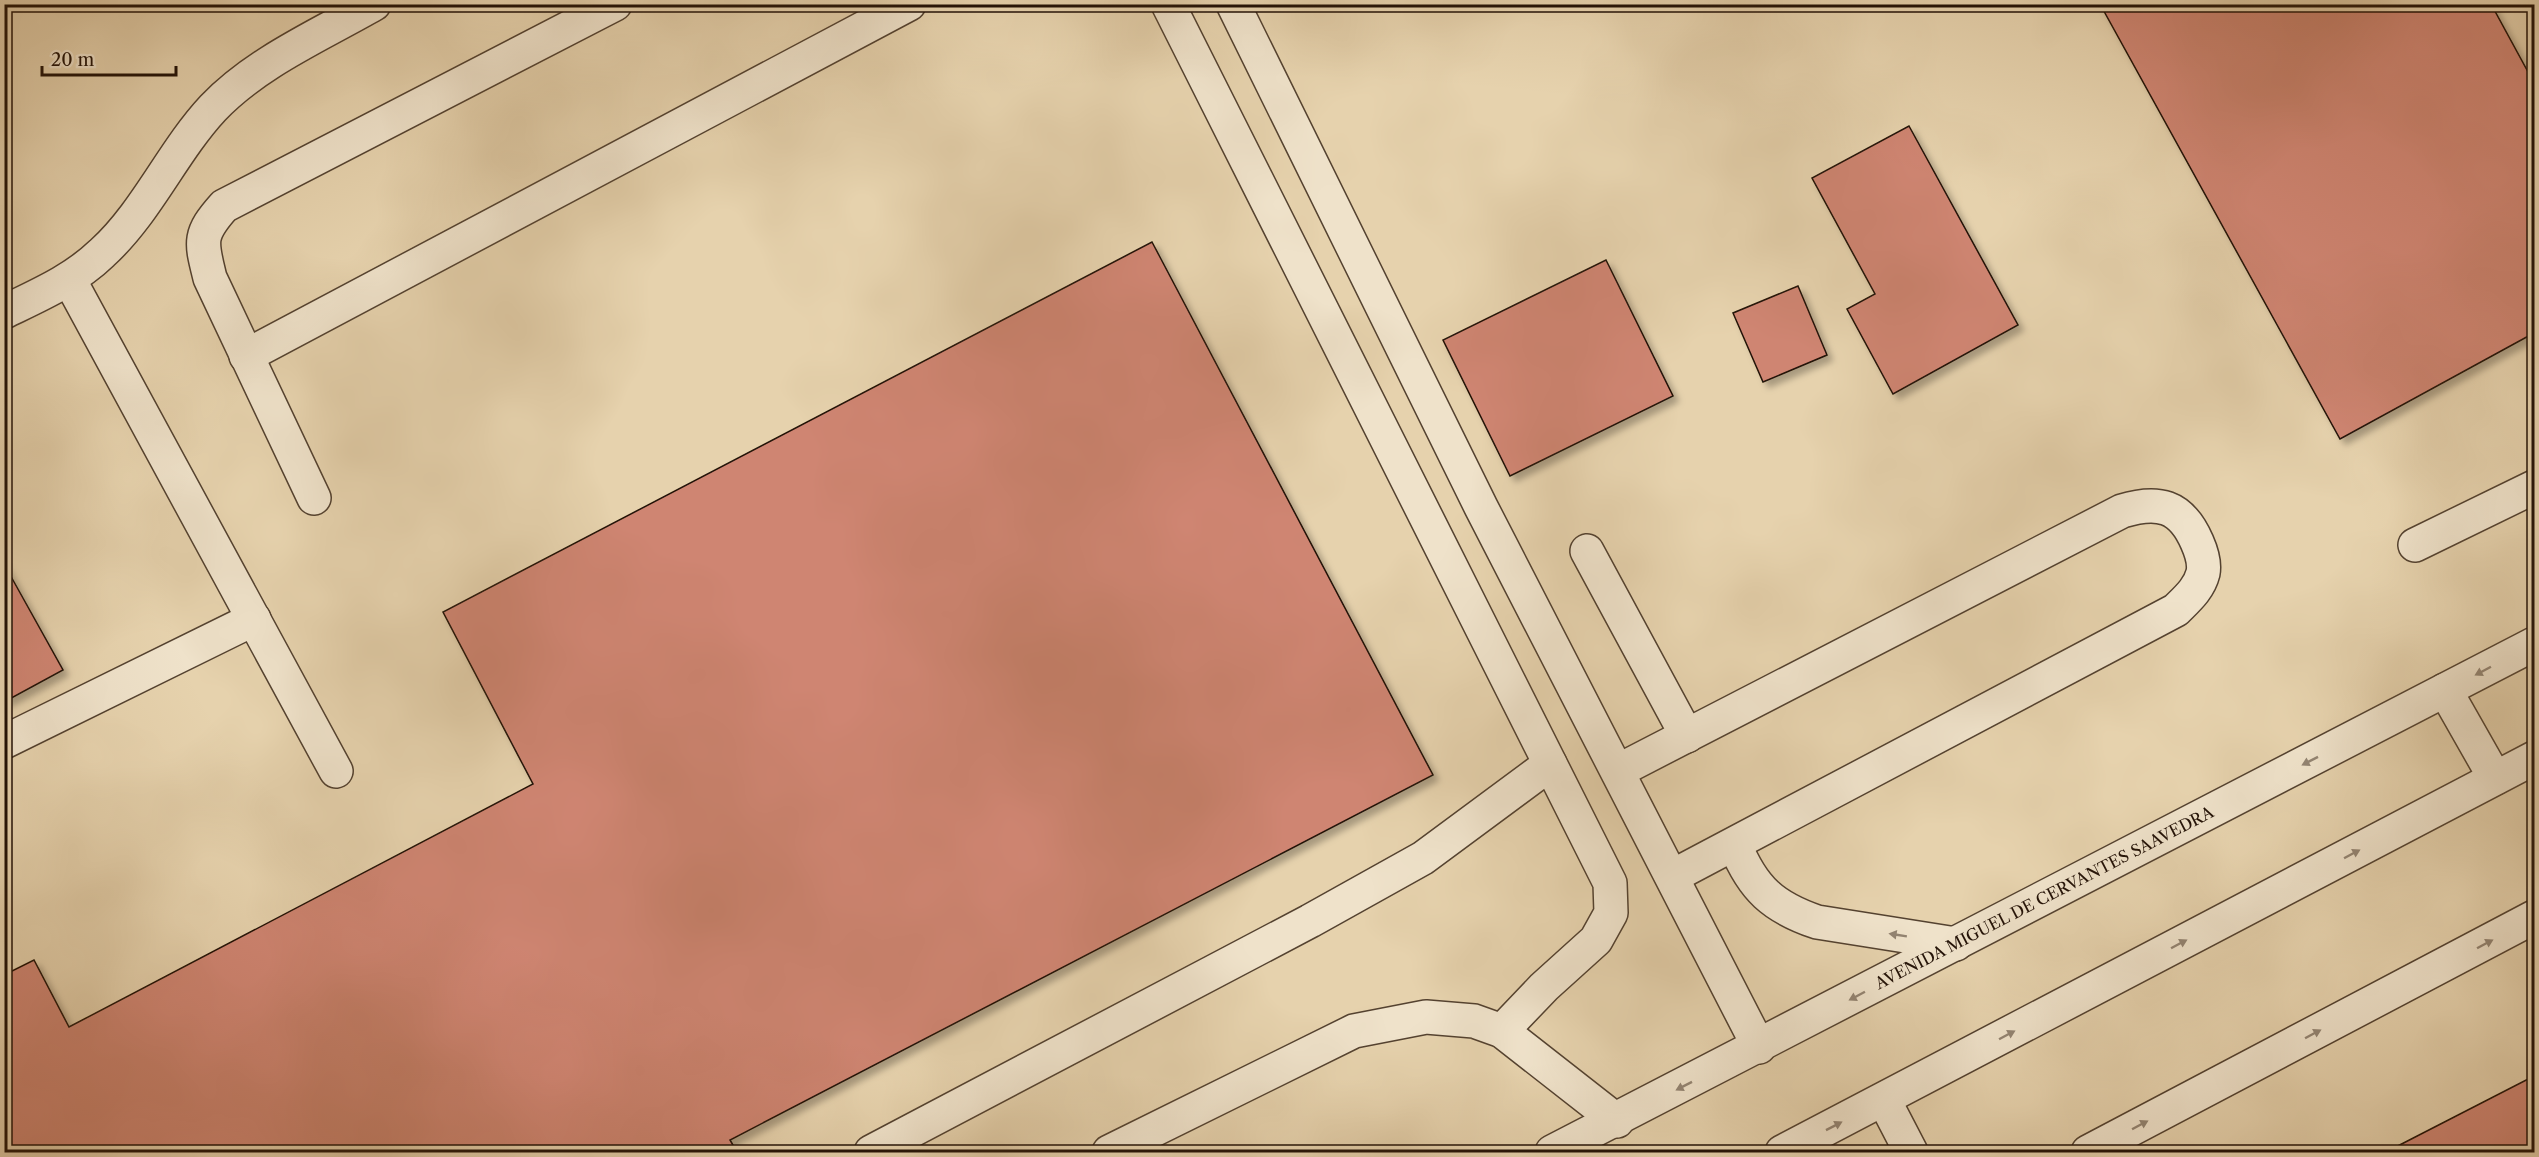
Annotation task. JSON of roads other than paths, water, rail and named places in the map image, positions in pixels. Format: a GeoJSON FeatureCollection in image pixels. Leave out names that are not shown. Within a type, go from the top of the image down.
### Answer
{"type":"FeatureCollection","features":[{"type":"Feature","properties":{"kind":"street"},"geometry":{"type":"LineString","coordinates":[[4,312],[69,279],[104,252],[132,219],[190,136],[230,92],[272,61],[374,4]]}},
{"type":"Feature","properties":{"kind":"street"},"geometry":{"type":"LineString","coordinates":[[314,498],[210,278],[202,243],[209,223],[224,206],[615,4]]}},
{"type":"Feature","properties":{"kind":"street"},"geometry":{"type":"LineString","coordinates":[[246,356],[909,4]]}},
{"type":"Feature","properties":{"kind":"street"},"geometry":{"type":"LineString","coordinates":[[1168,4],[1610,883],[1611,913],[1596,940],[1544,987],[1502,1030]]}},
{"type":"Feature","properties":{"kind":"street"},"geometry":{"type":"LineString","coordinates":[[1233,4],[1481,507],[1673,876],[1759,1047]]}},
{"type":"Feature","properties":{"kind":"street"},"geometry":{"type":"LineString","coordinates":[[69,279],[336,771]]}},
{"type":"Feature","properties":{"kind":"street"},"geometry":{"type":"LineString","coordinates":[[2415,545],[2535,487]]}},
{"type":"Feature","properties":{"kind":"street"},"geometry":{"type":"LineString","coordinates":[[1618,771],[2122,511],[2146,504],[2161,507],[2177,513],[2192,531],[2202,553],[2203,571],[2197,587],[2176,610],[1673,876]]}},
{"type":"Feature","properties":{"kind":"street"},"geometry":{"type":"LineString","coordinates":[[1587,551],[1687,736]]}},
{"type":"Feature","properties":{"kind":"street"},"geometry":{"type":"LineString","coordinates":[[4,742],[254,619]]}},
{"type":"Feature","properties":{"kind":"street","name":"AVENIDA MIGUEL DE CERVANTES SAAVEDRA"},"geometry":{"type":"LineString","coordinates":[[1552,1152],[1617,1121],[2535,644]]}},
{"type":"Feature","properties":{"kind":"street"},"geometry":{"type":"LineString","coordinates":[[2445,690],[2495,778]]}},
{"type":"Feature","properties":{"kind":"street"},"geometry":{"type":"LineString","coordinates":[[1782,1152],[2535,758]]}},
{"type":"Feature","properties":{"kind":"street"},"geometry":{"type":"LineString","coordinates":[[871,1152],[1310,921],[1423,858],[1550,764]]}},
{"type":"Feature","properties":{"kind":"street"},"geometry":{"type":"LineString","coordinates":[[1735,845],[1756,886],[1776,904],[1798,915],[1817,922],[1956,944]]}},
{"type":"Feature","properties":{"kind":"street"},"geometry":{"type":"LineString","coordinates":[[2088,1152],[2535,917]]}},
{"type":"Feature","properties":{"kind":"street"},"geometry":{"type":"LineString","coordinates":[[1109,1152],[1354,1030],[1426,1017],[1474,1021],[1502,1030],[1617,1121]]}},
{"type":"Feature","properties":{"kind":"street"},"geometry":{"type":"LineString","coordinates":[[1884,1100],[1911,1152]]}}]}
